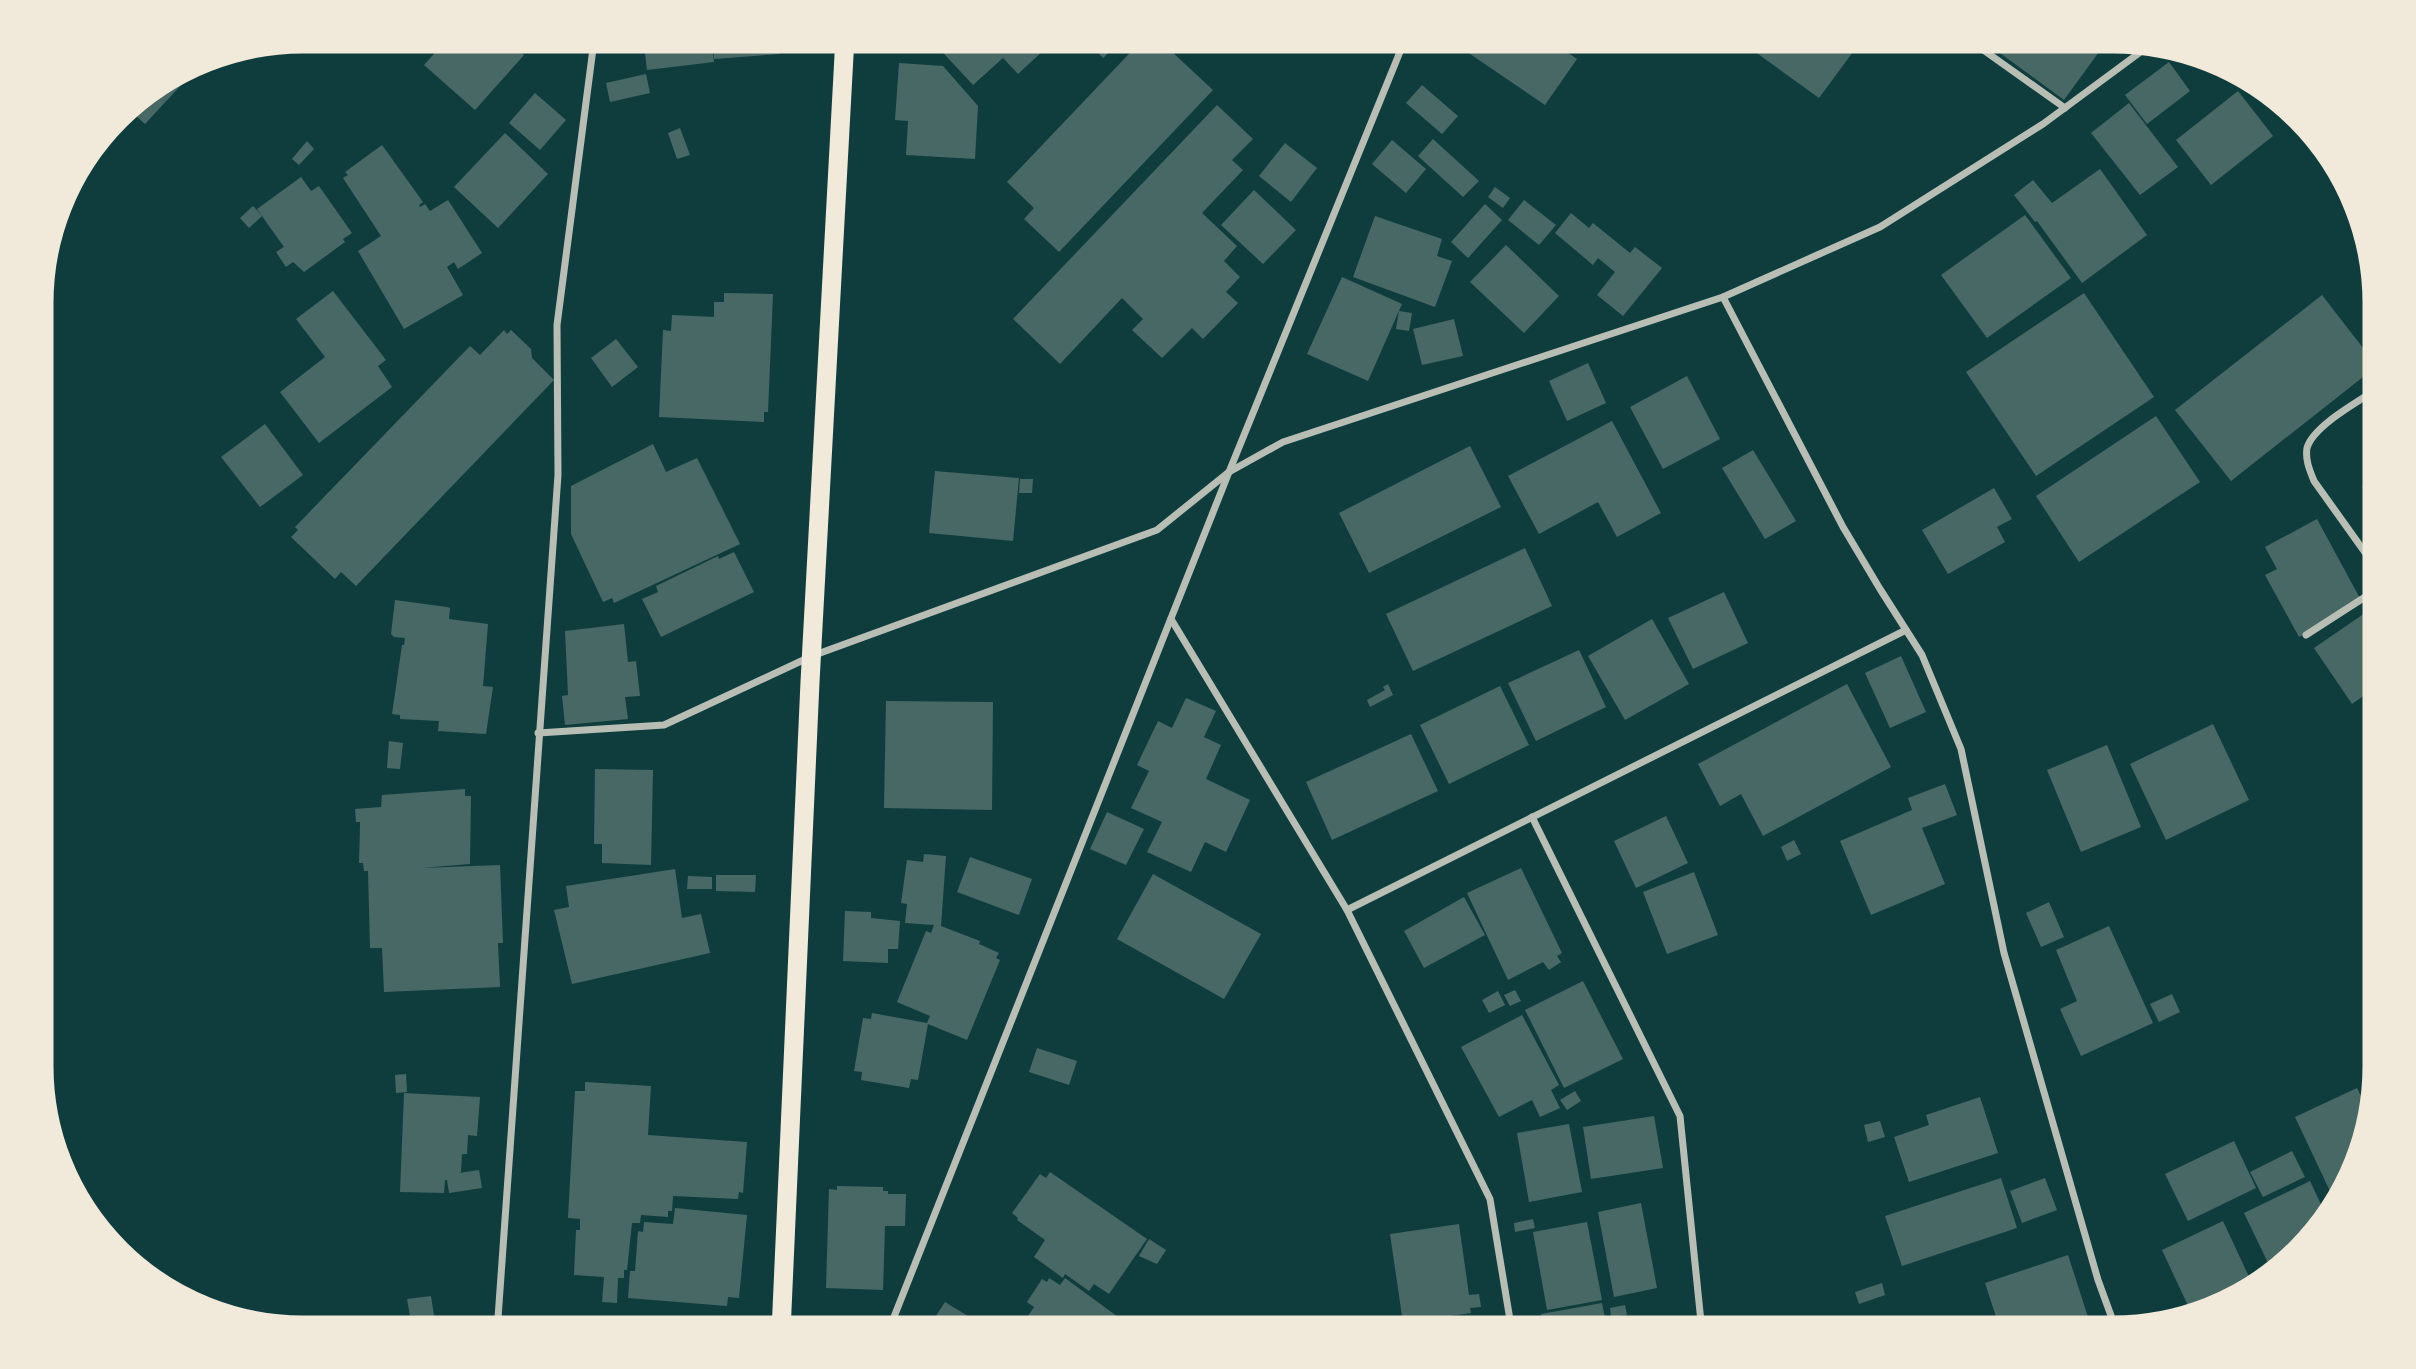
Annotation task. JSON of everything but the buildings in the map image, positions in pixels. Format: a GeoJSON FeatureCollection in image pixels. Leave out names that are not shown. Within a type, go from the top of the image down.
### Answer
{"type":"FeatureCollection","features":[{"type":"Feature","properties":{"kind":"highway"},"geometry":{"type":"LineString","coordinates":[[782,1320],[812,656],[844,49]]}},
{"type":"Feature","properties":{"kind":"street"},"geometry":{"type":"LineString","coordinates":[[498,1320],[558,475],[557,325],[593,49]]}},
{"type":"Feature","properties":{"kind":"street"},"geometry":{"type":"LineString","coordinates":[[893,1320],[1229,472],[1401,49]]}},
{"type":"Feature","properties":{"kind":"street"},"geometry":{"type":"LineString","coordinates":[[1982,49],[2065,108]]}},
{"type":"Feature","properties":{"kind":"street"},"geometry":{"type":"LineString","coordinates":[[538,733],[664,725],[812,656],[1157,530],[1229,472],[1283,442],[1723,297],[1880,227],[2043,124],[2142,51]]}},
{"type":"Feature","properties":{"kind":"street"},"geometry":{"type":"LineString","coordinates":[[1723,297],[1843,527],[1922,655],[1961,749],[2004,953],[2098,1280],[2113,1320]]}},
{"type":"Feature","properties":{"kind":"street"},"geometry":{"type":"LineString","coordinates":[[2367,396],[2317,431],[2307,449],[2308,465],[2314,481],[2367,555]]}},
{"type":"Feature","properties":{"kind":"street"},"geometry":{"type":"LineString","coordinates":[[2306,635],[2367,596]]}},
{"type":"Feature","properties":{"kind":"street"},"geometry":{"type":"LineString","coordinates":[[1171,619],[1347,910],[1490,1199],[1510,1320]]}},
{"type":"Feature","properties":{"kind":"street"},"geometry":{"type":"LineString","coordinates":[[1347,910],[1906,629]]}},
{"type":"Feature","properties":{"kind":"street"},"geometry":{"type":"LineString","coordinates":[[1532,817],[1680,1116],[1702,1320]]}}]}
